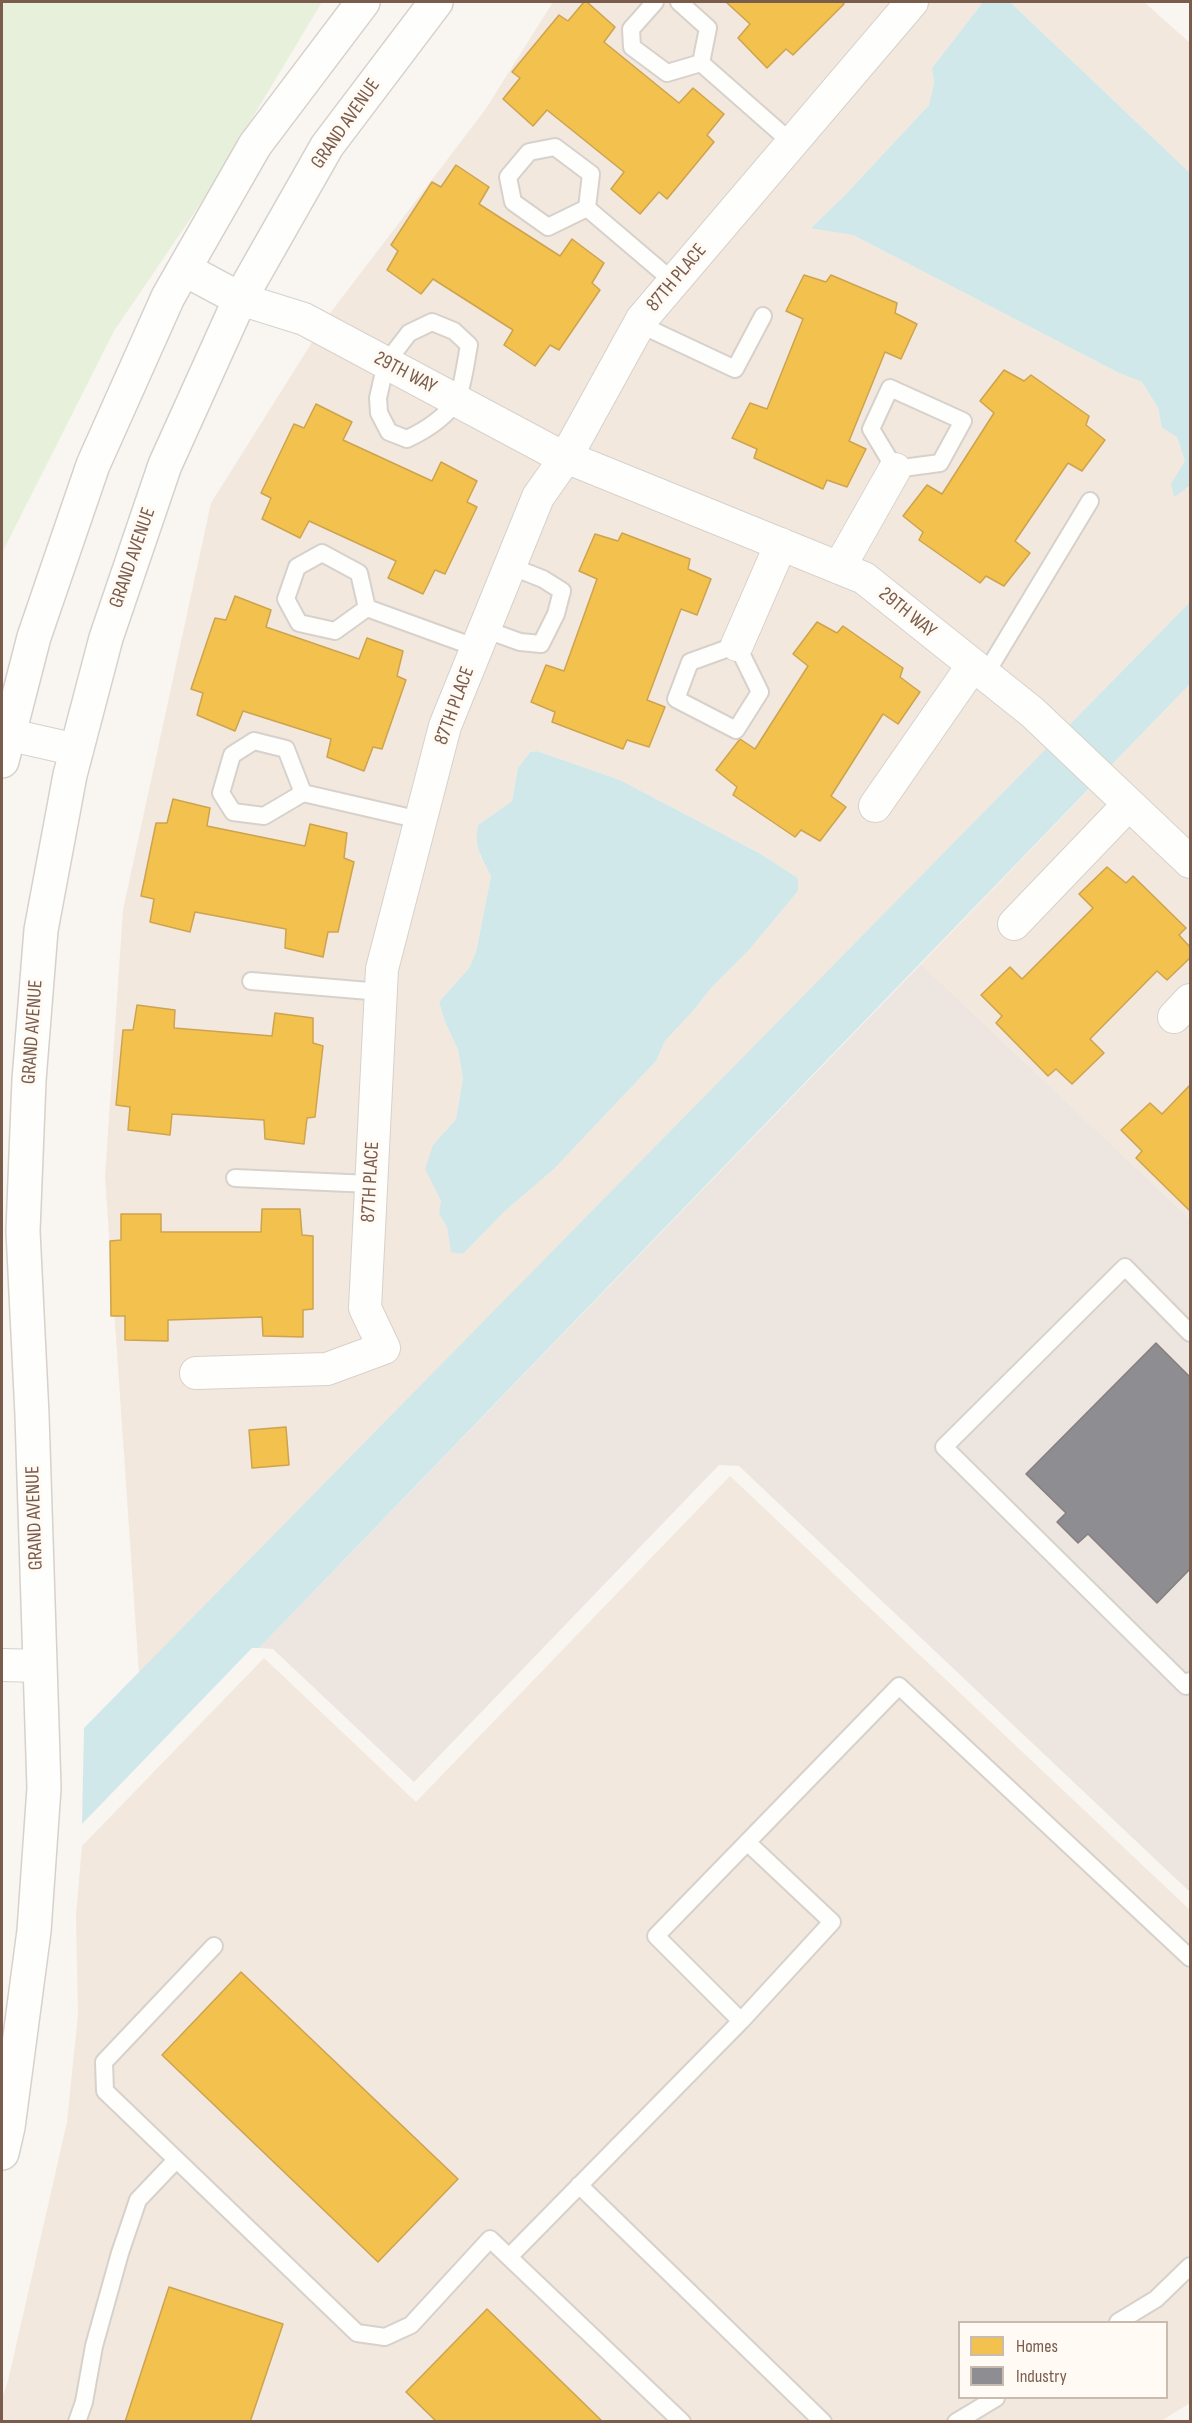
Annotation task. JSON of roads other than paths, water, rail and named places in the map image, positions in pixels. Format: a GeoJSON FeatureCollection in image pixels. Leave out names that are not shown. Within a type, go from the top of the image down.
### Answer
{"type":"FeatureCollection","features":[{"type":"Feature","properties":{"kind":"street"},"geometry":{"type":"LineString","coordinates":[[77,750],[4,743],[34,637],[93,465],[168,297],[255,145],[363,2]]}},
{"type":"Feature","properties":{"kind":"street","name":"GRAND AVENUE"},"geometry":{"type":"LineString","coordinates":[[2,2153],[8,2127],[34,1931],[44,1788],[23,1231],[29,1080],[41,930],[77,750],[106,638],[165,465],[240,299],[327,146],[436,2]]}},
{"type":"Feature","properties":{"kind":"street","name":"87TH PLACE"},"geometry":{"type":"LineString","coordinates":[[196,1372],[327,1369],[384,1348],[365,1308],[382,969],[445,726],[538,497],[566,457],[639,324],[912,2]]}},
{"type":"Feature","properties":{"kind":"street"},"geometry":{"type":"LineString","coordinates":[[184,269],[240,299]]}},
{"type":"Feature","properties":{"kind":"street","name":"29TH WAY"},"geometry":{"type":"LineString","coordinates":[[240,299],[304,319],[566,457],[864,578],[1032,712],[1191,862]]}},
{"type":"Feature","properties":{"kind":"street"},"geometry":{"type":"LineString","coordinates":[[839,568],[895,469]]}},
{"type":"Feature","properties":{"kind":"street"},"geometry":{"type":"LineString","coordinates":[[737,645],[781,544]]}},
{"type":"Feature","properties":{"kind":"street"},"geometry":{"type":"LineString","coordinates":[[875,806],[979,670]]}},
{"type":"Feature","properties":{"kind":"street"},"geometry":{"type":"LineString","coordinates":[[1014,924],[1129,804]]}},
{"type":"Feature","properties":{"kind":"street"},"geometry":{"type":"LineString","coordinates":[[2,1665],[40,1666]]}},
{"type":"Feature","properties":{"kind":"lane"},"geometry":{"type":"LineString","coordinates":[[655,2],[631,29],[632,47],[667,73],[701,63]]}},
{"type":"Feature","properties":{"kind":"lane"},"geometry":{"type":"LineString","coordinates":[[679,2],[708,28],[701,63]]}},
{"type":"Feature","properties":{"kind":"lane"},"geometry":{"type":"LineString","coordinates":[[701,63],[792,142]]}},
{"type":"Feature","properties":{"kind":"lane"},"geometry":{"type":"LineString","coordinates":[[555,147],[591,174],[587,208],[548,227],[513,202],[508,177],[529,152],[555,147]]}},
{"type":"Feature","properties":{"kind":"lane"},"geometry":{"type":"LineString","coordinates":[[587,208],[674,282]]}},
{"type":"Feature","properties":{"kind":"lane"},"geometry":{"type":"LineString","coordinates":[[639,324],[735,369],[763,316]]}},
{"type":"Feature","properties":{"kind":"lane"},"geometry":{"type":"LineString","coordinates":[[432,322],[454,331],[469,345],[456,400],[430,428],[407,439],[388,432],[379,413],[378,398],[386,363],[409,333],[432,322]]}},
{"type":"Feature","properties":{"kind":"lane"},"geometry":{"type":"LineString","coordinates":[[890,387],[963,421],[940,463],[895,469],[871,429],[890,387]]}},
{"type":"Feature","properties":{"kind":"lane"},"geometry":{"type":"LineString","coordinates":[[979,670],[1090,501]]}},
{"type":"Feature","properties":{"kind":"lane"},"geometry":{"type":"LineString","coordinates":[[367,608],[359,573],[322,554],[297,567],[286,599],[299,623],[334,631],[367,608],[480,638],[541,644],[556,614],[562,591],[543,579],[510,566]]}},
{"type":"Feature","properties":{"kind":"lane"},"geometry":{"type":"LineString","coordinates":[[737,645],[760,692],[736,730],[676,699],[690,662],[737,645]]}},
{"type":"Feature","properties":{"kind":"lane"},"geometry":{"type":"LineString","coordinates":[[303,793],[286,749],[254,741],[232,755],[221,793],[233,812],[264,816],[303,793],[420,820]]}},
{"type":"Feature","properties":{"kind":"lane"},"geometry":{"type":"LineString","coordinates":[[251,981],[381,992]]}},
{"type":"Feature","properties":{"kind":"lane"},"geometry":{"type":"LineString","coordinates":[[235,1178],[371,1184]]}},
{"type":"Feature","properties":{"kind":"lane"},"geometry":{"type":"LineString","coordinates":[[1191,1333],[1125,1267],[944,1447],[1186,1686],[1191,1681]]}},
{"type":"Feature","properties":{"kind":"lane"},"geometry":{"type":"LineString","coordinates":[[741,2021],[656,1936],[899,1686],[1191,1958]]}},
{"type":"Feature","properties":{"kind":"lane"},"geometry":{"type":"LineString","coordinates":[[509,2256],[741,2021],[832,1922],[747,1842]]}},
{"type":"Feature","properties":{"kind":"lane"},"geometry":{"type":"LineString","coordinates":[[214,1946],[104,2062],[105,2091],[357,2333],[385,2337],[411,2325],[490,2239],[682,2421]]}},
{"type":"Feature","properties":{"kind":"lane"},"geometry":{"type":"LineString","coordinates":[[77,2421],[84,2402],[94,2346],[120,2253],[138,2200],[176,2160]]}},
{"type":"Feature","properties":{"kind":"lane"},"geometry":{"type":"LineString","coordinates":[[579,2185],[824,2421]]}},
{"type":"Feature","properties":{"kind":"lane"},"geometry":{"type":"LineString","coordinates":[[1120,2321],[1156,2299],[1191,2266]]}},
{"type":"Feature","properties":{"kind":"lane"},"geometry":{"type":"LineString","coordinates":[[956,2421],[993,2399]]}},
{"type":"Feature","properties":{"kind":"water"},"geometry":{"type":"Polygon","coordinates":[[[983,2],[1010,2],[1190,173],[1190,486],[1174,497],[1171,484],[1185,461],[1177,437],[1162,428],[1158,408],[1142,382],[1119,373],[853,235],[811,228],[929,105],[934,83],[932,68],[983,2]]]}},
{"type":"Feature","properties":{"kind":"water"},"geometry":{"type":"Polygon","coordinates":[[[1190,602],[1190,684],[259,1648],[252,1648],[82,1824],[84,1728],[1190,602]]]}},
{"type":"Feature","properties":{"kind":"water"},"geometry":{"type":"Polygon","coordinates":[[[537,751],[620,780],[759,853],[798,878],[798,891],[749,950],[712,987],[665,1041],[656,1061],[554,1169],[505,1211],[463,1254],[451,1252],[447,1227],[439,1214],[441,1201],[425,1169],[433,1145],[456,1119],[463,1078],[458,1050],[439,1002],[469,968],[476,952],[491,876],[478,846],[478,825],[512,801],[518,768],[530,752],[537,751]]]}}]}
